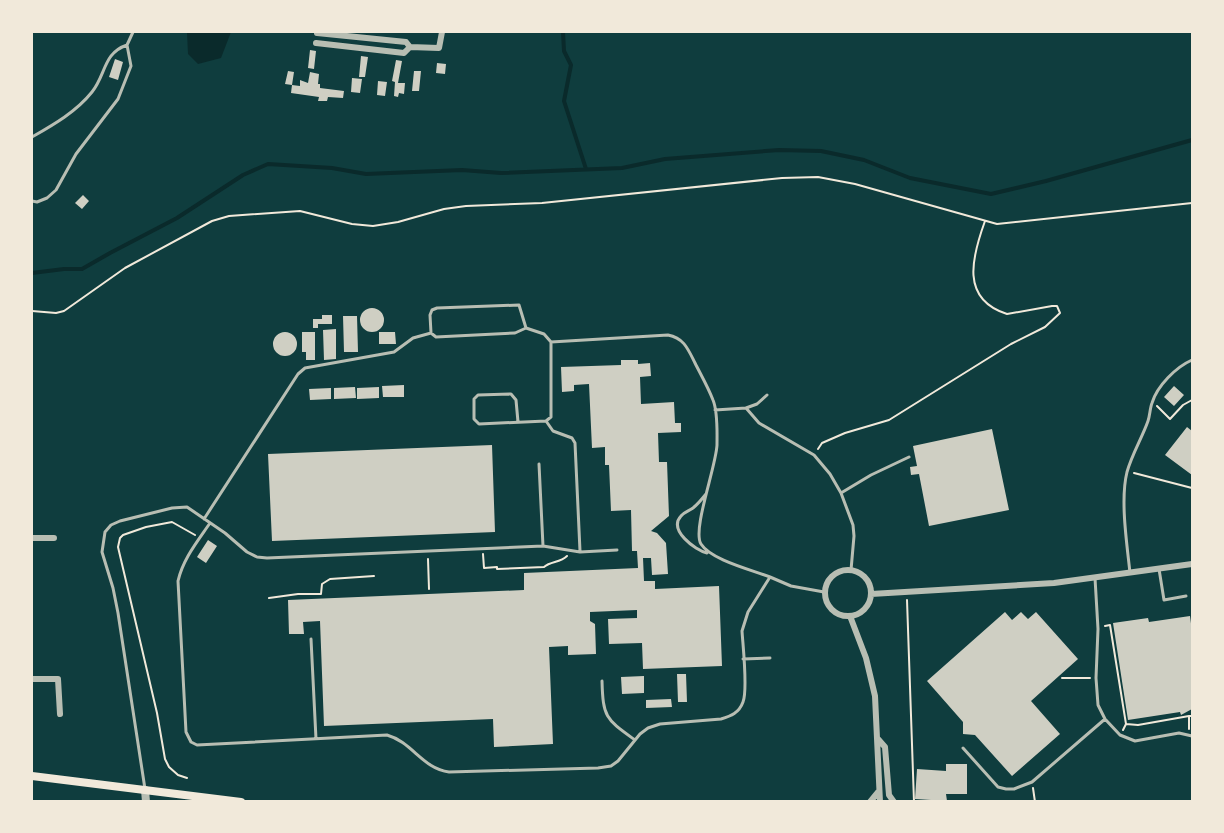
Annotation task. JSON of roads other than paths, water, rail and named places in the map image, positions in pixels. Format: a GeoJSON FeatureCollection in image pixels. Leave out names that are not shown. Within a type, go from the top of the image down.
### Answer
{"type":"FeatureCollection","features":[{"type":"Feature","properties":{"kind":"main road"},"geometry":{"type":"LineString","coordinates":[[32,776],[241,801]]}},
{"type":"Feature","properties":{"kind":"street"},"geometry":{"type":"LineString","coordinates":[[316,43],[404,53],[410,47],[439,48],[442,32]]}},
{"type":"Feature","properties":{"kind":"street"},"geometry":{"type":"LineString","coordinates":[[317,33],[406,42],[410,47]]}},
{"type":"Feature","properties":{"kind":"street"},"geometry":{"type":"LineString","coordinates":[[32,538],[54,538]]}},
{"type":"Feature","properties":{"kind":"street"},"geometry":{"type":"LineString","coordinates":[[871,594],[1054,583],[1192,564]]}},
{"type":"Feature","properties":{"kind":"street"},"geometry":{"type":"LineString","coordinates":[[841,570],[851,570],[862,574],[867,580],[871,594],[870,601],[862,612],[850,616],[835,612],[829,607],[824,592],[825,585],[834,574],[841,570]]}},
{"type":"Feature","properties":{"kind":"street"},"geometry":{"type":"LineString","coordinates":[[850,616],[872,677],[880,801]]}},
{"type":"Feature","properties":{"kind":"street"},"geometry":{"type":"LineString","coordinates":[[32,679],[58,679],[60,714]]}},
{"type":"Feature","properties":{"kind":"street"},"geometry":{"type":"LineString","coordinates":[[877,738],[885,747],[889,795],[894,801]]}},
{"type":"Feature","properties":{"kind":"street"},"geometry":{"type":"LineString","coordinates":[[145,790],[146,801]]}},
{"type":"Feature","properties":{"kind":"street"},"geometry":{"type":"LineString","coordinates":[[870,801],[879,791]]}},
{"type":"Feature","properties":{"kind":"lane"},"geometry":{"type":"LineString","coordinates":[[32,201],[36,202],[46,198],[56,190],[76,154],[118,99],[131,66],[127,45],[133,32]]}},
{"type":"Feature","properties":{"kind":"lane"},"geometry":{"type":"LineString","coordinates":[[32,138],[73,111],[93,91],[111,54],[119,47],[127,45]]}},
{"type":"Feature","properties":{"kind":"lane"},"geometry":{"type":"LineString","coordinates":[[431,333],[432,310],[448,307],[519,305],[526,328]]}},
{"type":"Feature","properties":{"kind":"lane"},"geometry":{"type":"LineString","coordinates":[[204,519],[301,370],[317,364],[394,352],[413,338],[431,333],[436,336],[515,333],[526,328],[544,334],[551,342],[551,417],[546,422],[479,424],[474,419],[474,399],[478,395],[511,394],[516,400],[518,422]]}},
{"type":"Feature","properties":{"kind":"lane"},"geometry":{"type":"LineString","coordinates":[[551,342],[668,335],[676,336],[685,344],[714,402],[715,410],[717,447],[700,523],[699,538],[709,553]]}},
{"type":"Feature","properties":{"kind":"lane"},"geometry":{"type":"LineString","coordinates":[[1130,573],[1125,512],[1127,472],[1148,420],[1152,401],[1166,381],[1192,360]]}},
{"type":"Feature","properties":{"kind":"lane"},"geometry":{"type":"LineString","coordinates":[[715,410],[746,408],[757,404],[767,395]]}},
{"type":"Feature","properties":{"kind":"lane"},"geometry":{"type":"LineString","coordinates":[[746,408],[759,423],[814,455],[830,474],[841,493],[854,532],[851,570]]}},
{"type":"Feature","properties":{"kind":"lane"},"geometry":{"type":"LineString","coordinates":[[546,422],[553,431],[572,438],[575,443],[580,552]]}},
{"type":"Feature","properties":{"kind":"lane"},"geometry":{"type":"LineString","coordinates":[[841,493],[871,475],[909,457]]}},
{"type":"Feature","properties":{"kind":"lane"},"geometry":{"type":"LineString","coordinates":[[539,464],[543,546]]}},
{"type":"Feature","properties":{"kind":"lane"},"geometry":{"type":"LineString","coordinates":[[708,491],[695,507],[681,515],[678,521],[678,527],[691,544],[700,551],[790,586],[824,592]]}},
{"type":"Feature","properties":{"kind":"lane"},"geometry":{"type":"LineString","coordinates":[[145,790],[122,637],[113,588],[102,552],[105,532],[115,523],[172,508],[187,507],[248,552],[257,557],[267,558],[543,546],[580,552],[617,550]]}},
{"type":"Feature","properties":{"kind":"lane"},"geometry":{"type":"LineString","coordinates":[[210,523],[181,568],[178,581],[184,714],[191,742],[204,745],[387,735],[403,742],[437,771],[611,766],[648,728],[660,724],[721,719],[731,716],[738,711],[744,699],[742,631],[744,621],[770,578]]}},
{"type":"Feature","properties":{"kind":"lane"},"geometry":{"type":"LineString","coordinates":[[1159,569],[1164,600],[1186,596]]}},
{"type":"Feature","properties":{"kind":"lane"},"geometry":{"type":"LineString","coordinates":[[1095,578],[1098,627],[1096,678],[1098,705],[1105,719],[1120,735],[1128,739],[1142,741],[1179,734],[1191,735]]}},
{"type":"Feature","properties":{"kind":"lane"},"geometry":{"type":"LineString","coordinates":[[311,639],[316,739]]}},
{"type":"Feature","properties":{"kind":"lane"},"geometry":{"type":"LineString","coordinates":[[743,659],[770,658]]}},
{"type":"Feature","properties":{"kind":"lane"},"geometry":{"type":"LineString","coordinates":[[602,681],[603,706],[606,716],[635,740]]}},
{"type":"Feature","properties":{"kind":"lane"},"geometry":{"type":"LineString","coordinates":[[963,748],[998,787],[1014,789],[1032,782],[1105,719]]}},
{"type":"Feature","properties":{"kind":"water"},"geometry":{"type":"Polygon","coordinates":[[[187,32],[231,32],[221,58],[198,64],[188,54],[187,32]]]}},
{"type":"Feature","properties":{"kind":"waterway"},"geometry":{"type":"LineString","coordinates":[[563,32],[564,51],[571,65],[564,101],[586,169]]}},
{"type":"Feature","properties":{"kind":"waterway"},"geometry":{"type":"LineString","coordinates":[[32,273],[82,269],[177,218],[243,175],[268,164],[332,168],[366,174],[462,170],[501,173],[622,168],[665,159],[779,150],[821,151],[864,160],[910,178],[991,194],[1192,140]]}}]}
